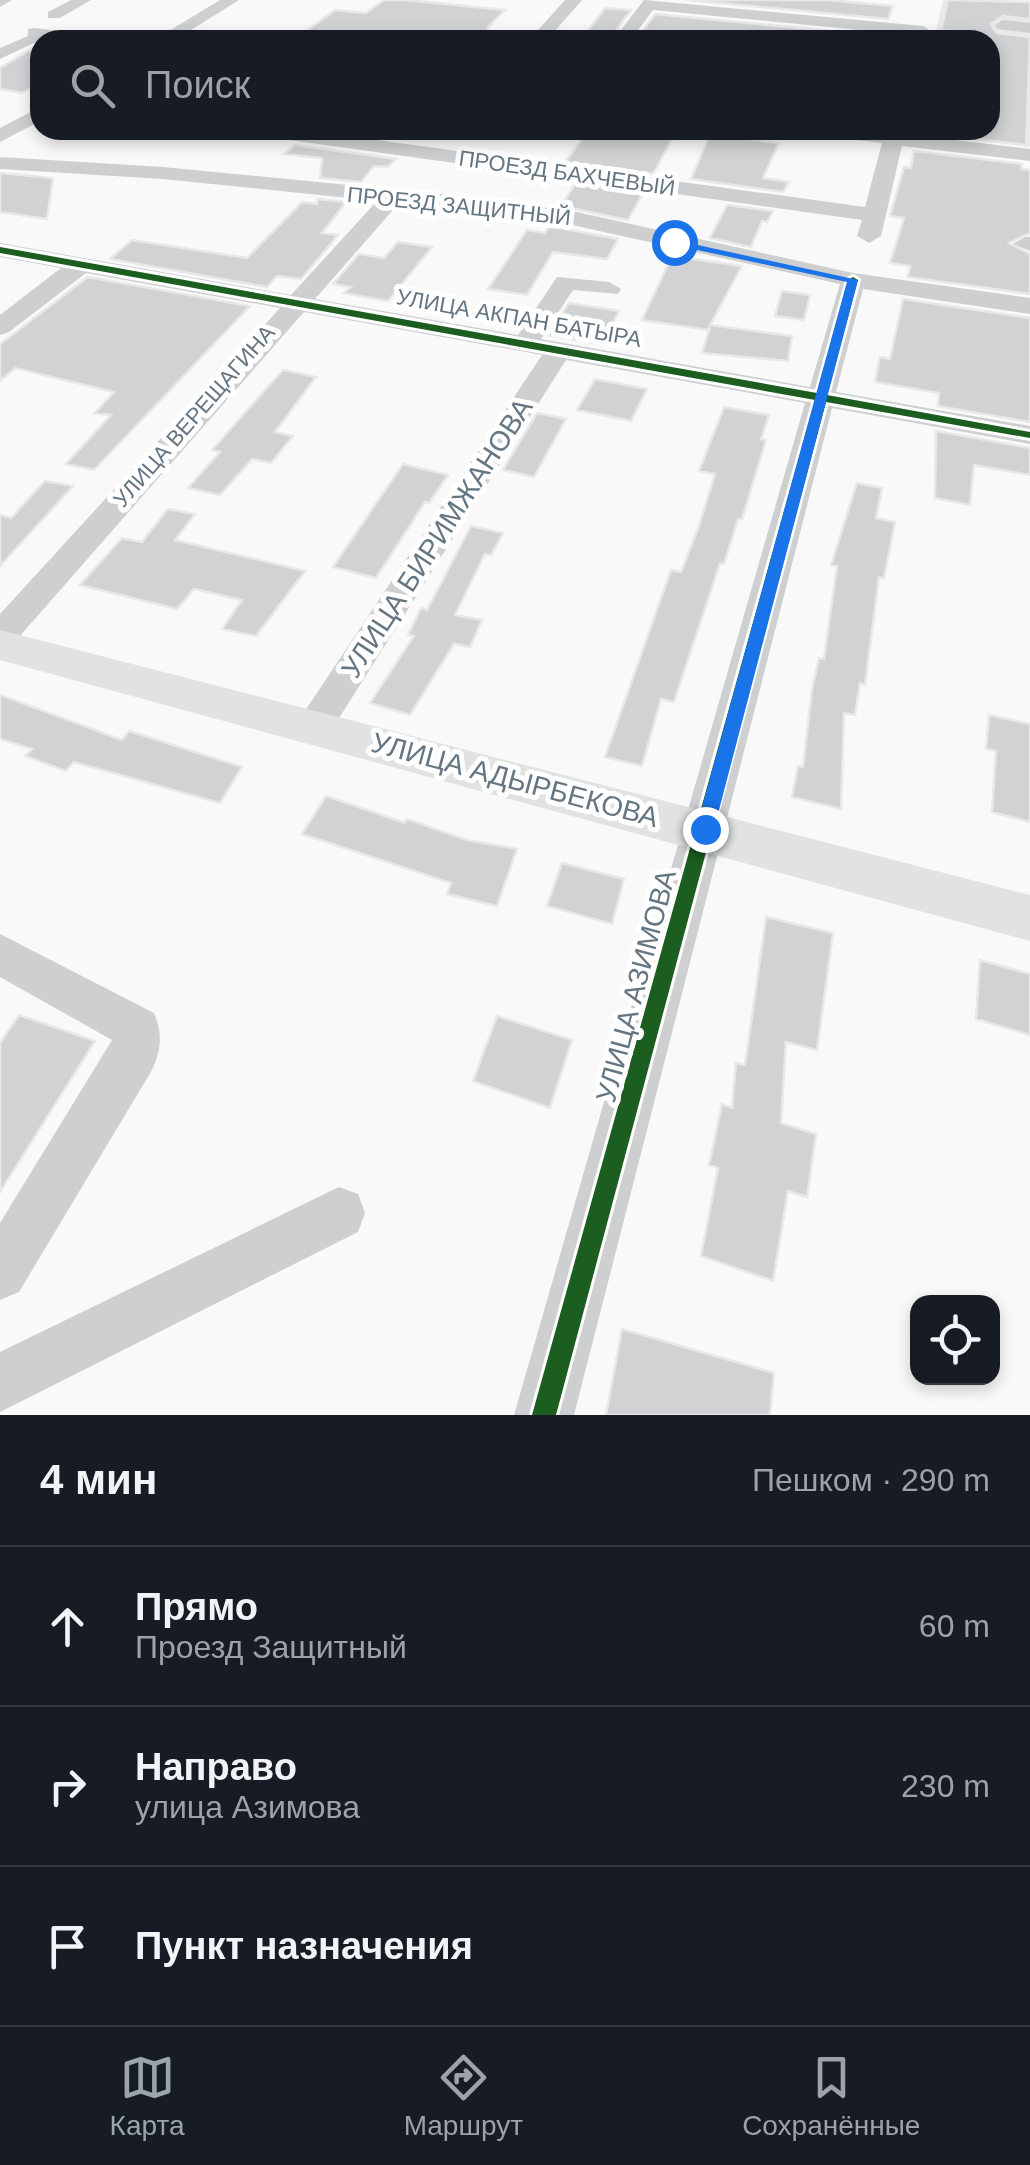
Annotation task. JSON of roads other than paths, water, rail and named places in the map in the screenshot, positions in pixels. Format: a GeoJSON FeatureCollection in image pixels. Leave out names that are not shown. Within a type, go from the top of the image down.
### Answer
{"type":"FeatureCollection","features":[{"type":"Feature","properties":{"kind":"main road","name":"УЛИЦА АДЫРБЕКОВА"},"geometry":{"type":"LineString","coordinates":[[0,645],[1030,918]]}},
{"type":"Feature","properties":{"kind":"street"},"geometry":{"type":"LineString","coordinates":[[54,15],[83,0]]}},
{"type":"Feature","properties":{"kind":"street"},"geometry":{"type":"LineString","coordinates":[[180,30],[231,0]]}},
{"type":"Feature","properties":{"kind":"street"},"geometry":{"type":"LineString","coordinates":[[547,30],[574,0]]}},
{"type":"Feature","properties":{"kind":"street"},"geometry":{"type":"LineString","coordinates":[[741,0],[923,30]]}},
{"type":"Feature","properties":{"kind":"street"},"geometry":{"type":"LineString","coordinates":[[630,30],[650,2],[923,30]]}},
{"type":"Feature","properties":{"kind":"street"},"geometry":{"type":"LineString","coordinates":[[636,22],[716,30]]}},
{"type":"Feature","properties":{"kind":"street"},"geometry":{"type":"LineString","coordinates":[[1003,25],[1030,28]]}},
{"type":"Feature","properties":{"kind":"street"},"geometry":{"type":"LineString","coordinates":[[0,54],[30,38]]}},
{"type":"Feature","properties":{"kind":"street"},"geometry":{"type":"LineString","coordinates":[[0,136],[30,119]]}},
{"type":"Feature","properties":{"kind":"street","name":"ПРОЕЗД БАХЧЕВЫЙ"},"geometry":{"type":"LineString","coordinates":[[332,140],[871,226],[893,140]]}},
{"type":"Feature","properties":{"kind":"street","name":"УЛИЦА ВЕРЕЩАГИНА"},"geometry":{"type":"LineString","coordinates":[[0,636],[296,300],[445,140]]}},
{"type":"Feature","properties":{"kind":"street"},"geometry":{"type":"LineString","coordinates":[[934,140],[1030,155]]}},
{"type":"Feature","properties":{"kind":"street","name":"ПРОЕЗД ЗАЩИТНЫЙ"},"geometry":{"type":"LineString","coordinates":[[0,163],[400,188],[431,199],[572,218],[853,280],[1030,306]]}},
{"type":"Feature","properties":{"kind":"street","name":"УЛИЦА АКПАН БАТЫРА"},"geometry":{"type":"LineString","coordinates":[[0,250],[296,300],[1030,435]]}},
{"type":"Feature","properties":{"kind":"street"},"geometry":{"type":"LineString","coordinates":[[0,327],[82,264]]}},
{"type":"Feature","properties":{"kind":"street","name":"УЛИЦА АЗИМОВА"},"geometry":{"type":"LineString","coordinates":[[544,1415],[853,280]]}},
{"type":"Feature","properties":{"kind":"street"},"geometry":{"type":"LineString","coordinates":[[526,342],[566,282],[609,289]]}},
{"type":"Feature","properties":{"kind":"street","name":"УЛИЦА БИРИМЖАНОВА"},"geometry":{"type":"LineString","coordinates":[[314,727],[560,348]]}},
{"type":"Feature","properties":{"kind":"street"},"geometry":{"type":"LineString","coordinates":[[0,954],[137,1029],[135,1054],[0,1273]]}},
{"type":"Feature","properties":{"kind":"street"},"geometry":{"type":"LineString","coordinates":[[0,1383],[340,1214]]}}]}
